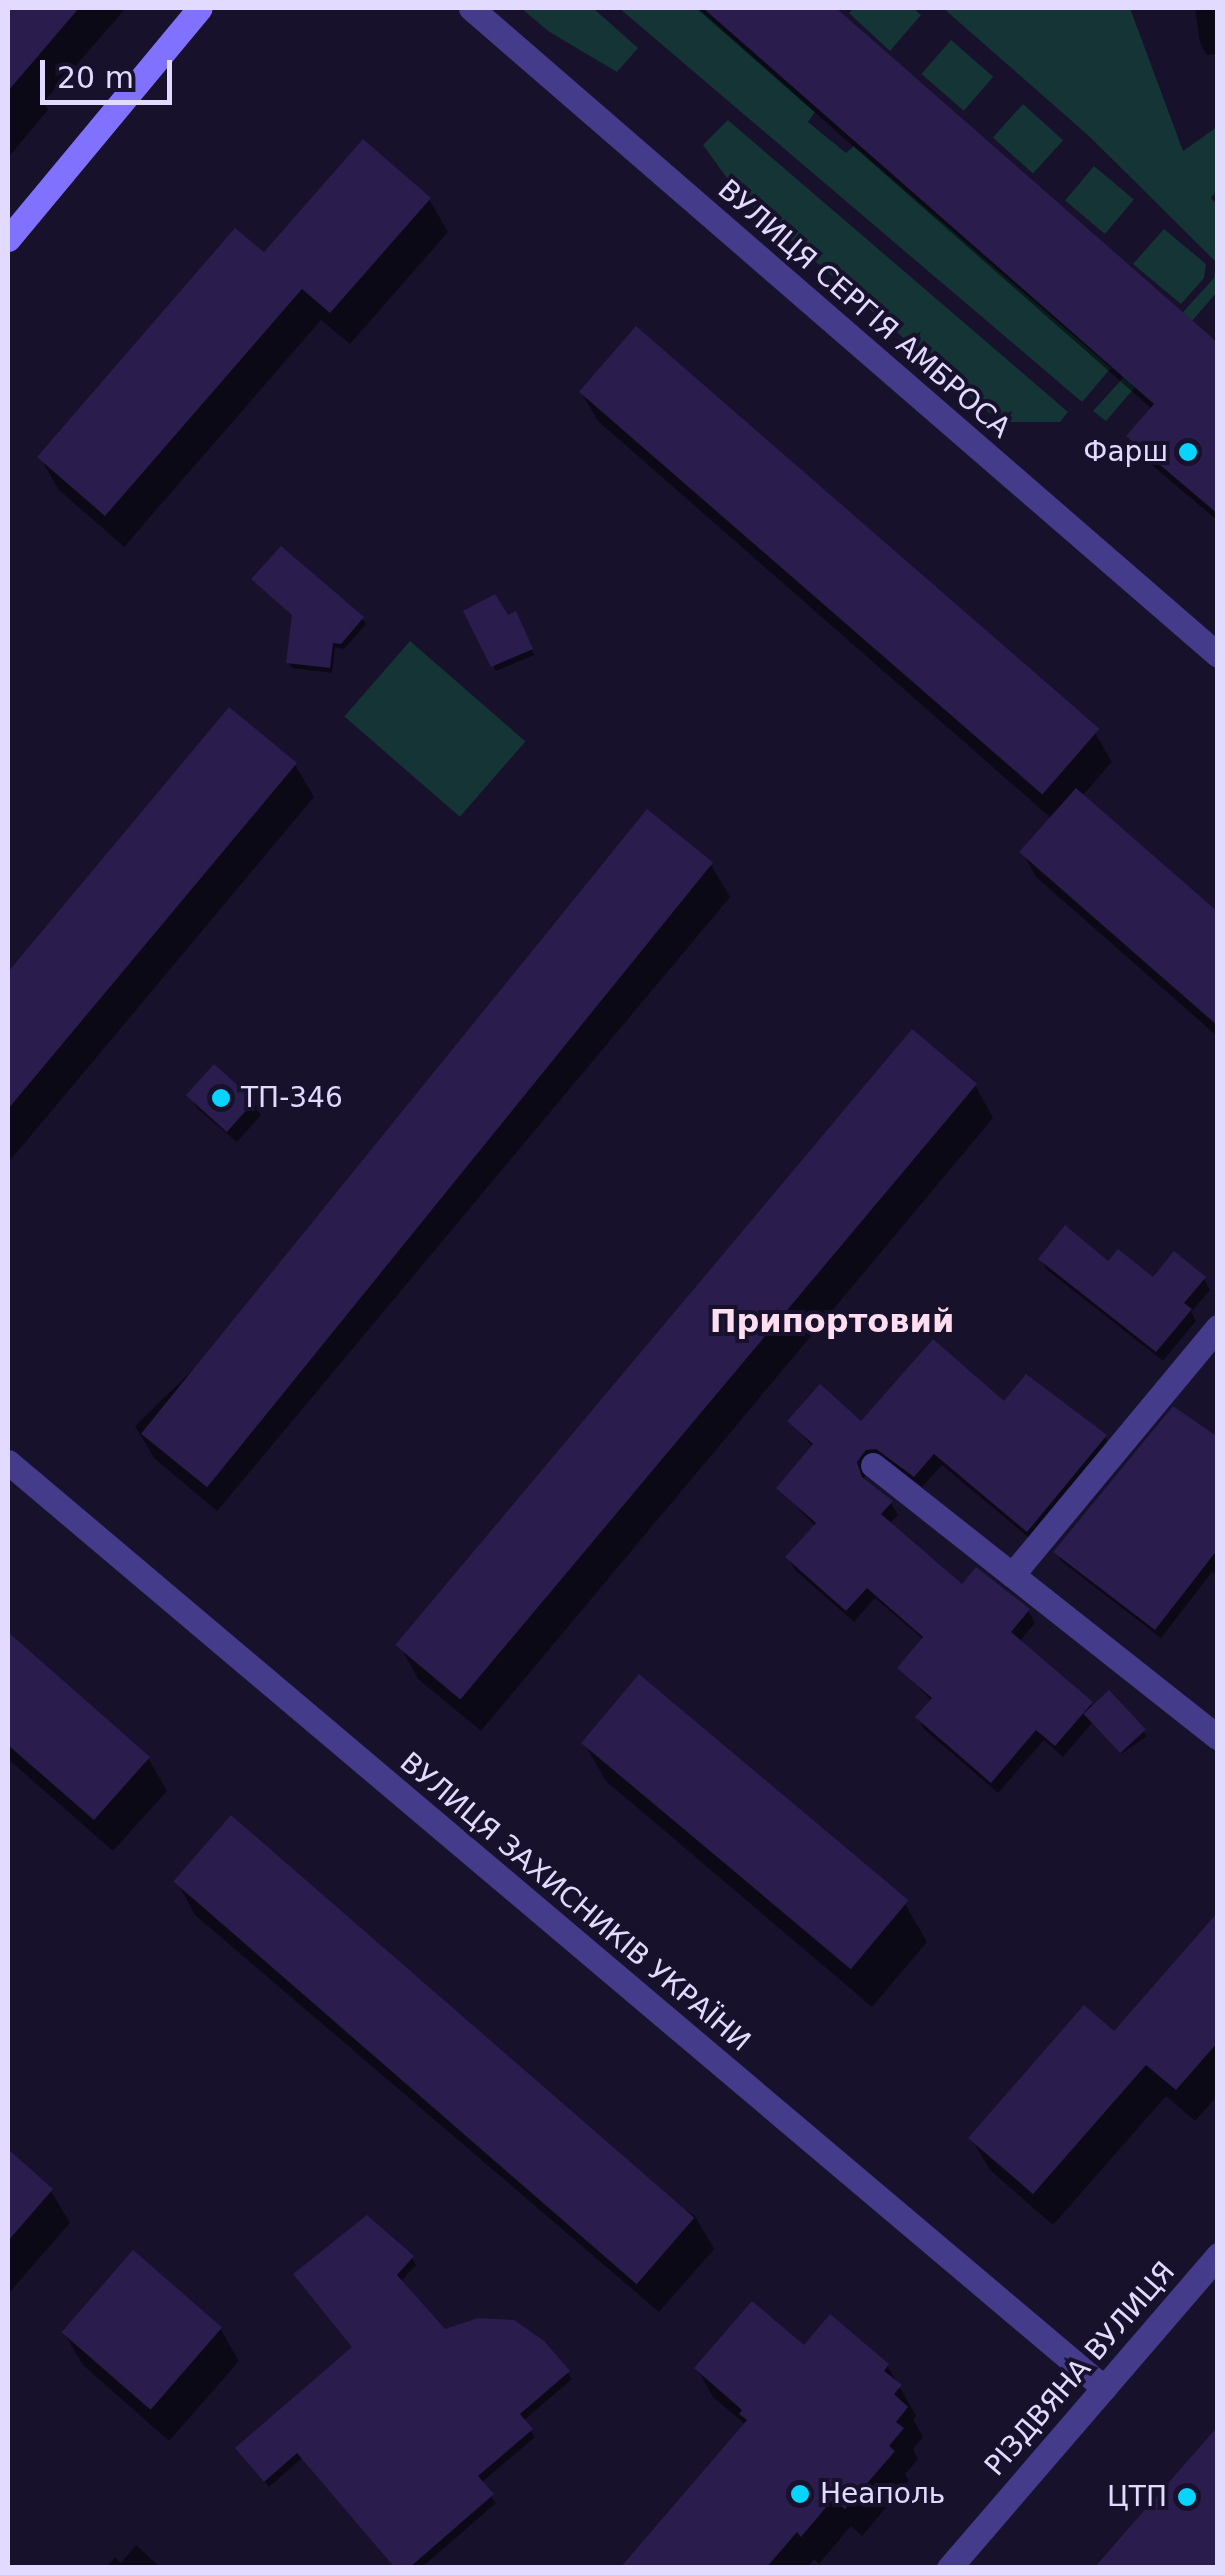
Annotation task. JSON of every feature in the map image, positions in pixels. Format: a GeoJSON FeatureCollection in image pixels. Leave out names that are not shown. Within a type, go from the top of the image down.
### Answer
{"type":"FeatureCollection","features":[{"type":"Feature","properties":{"kind":"street"},"geometry":{"type":"LineString","coordinates":[[8,239],[200,8]]}},
{"type":"Feature","properties":{"kind":"street","name":"ВУЛИЦЯ СЕРГІЯ АМБРОСА"},"geometry":{"type":"LineString","coordinates":[[471,8],[1218,655]]}},
{"type":"Feature","properties":{"kind":"street"},"geometry":{"type":"LineString","coordinates":[[1012,1575],[1218,1327]]}},
{"type":"Feature","properties":{"kind":"street","name":"ВУЛИЦЯ ЗАХИСНИКІВ УКРАЇНИ"},"geometry":{"type":"LineString","coordinates":[[8,1462],[1104,2388]]}},
{"type":"Feature","properties":{"kind":"street"},"geometry":{"type":"LineString","coordinates":[[874,1465],[1218,1737]]}},
{"type":"Feature","properties":{"kind":"street","name":"РІЗДВЯНА ВУЛИЦЯ"},"geometry":{"type":"LineString","coordinates":[[949,2568],[1218,2255]]}},
{"type":"Feature","properties":{"kind":"green space"},"geometry":{"type":"Polygon","coordinates":[[[521,8],[593,8],[638,48],[617,72],[548,31],[521,8]]]}},
{"type":"Feature","properties":{"kind":"green space"},"geometry":{"type":"Polygon","coordinates":[[[619,8],[698,8],[815,112],[808,122],[846,153],[854,146],[1111,368],[1082,402],[619,8]]]}},
{"type":"Feature","properties":{"kind":"green space"},"geometry":{"type":"Polygon","coordinates":[[[854,8],[913,8],[921,15],[890,51],[849,13],[854,8]]]}},
{"type":"Feature","properties":{"kind":"green space"},"geometry":{"type":"Polygon","coordinates":[[[943,8],[1130,8],[1183,151],[1217,127],[1217,190],[1211,198],[1217,205],[1217,292],[1106,421],[1093,411],[1214,278],[1216,262],[1090,137],[943,8]]]}},
{"type":"Feature","properties":{"kind":"green space"},"geometry":{"type":"Polygon","coordinates":[[[951,40],[993,77],[964,111],[921,74],[951,40]]]}},
{"type":"Feature","properties":{"kind":"green space"},"geometry":{"type":"Polygon","coordinates":[[[1023,104],[1063,140],[1033,174],[993,137],[1023,104]]]}},
{"type":"Feature","properties":{"kind":"green space"},"geometry":{"type":"Polygon","coordinates":[[[728,120],[1068,412],[1060,422],[1009,422],[1008,429],[740,196],[703,145],[728,120]]]}},
{"type":"Feature","properties":{"kind":"green space"},"geometry":{"type":"Polygon","coordinates":[[[1094,166],[1134,199],[1105,234],[1065,200],[1094,166]]]}},
{"type":"Feature","properties":{"kind":"green space"},"geometry":{"type":"Polygon","coordinates":[[[1164,229],[1206,264],[1204,278],[1181,304],[1133,264],[1164,229]]]}},
{"type":"Feature","properties":{"kind":"green space"},"geometry":{"type":"Polygon","coordinates":[[[410,641],[525,741],[460,817],[344,716],[410,641]]]}},
{"type":"Feature","properties":{"kind":"building"},"geometry":{"type":"Polygon","coordinates":[[[8,8],[79,8],[8,91],[8,8]]]}},
{"type":"Feature","properties":{"kind":"building"},"geometry":{"type":"Polygon","coordinates":[[[703,8],[836,8],[1218,343],[1218,514],[1126,436],[1154,404],[703,8]]]}},
{"type":"Feature","properties":{"kind":"building"},"geometry":{"type":"Polygon","coordinates":[[[363,139],[431,198],[330,313],[302,289],[105,516],[37,457],[235,228],[264,252],[363,139]]]}},
{"type":"Feature","properties":{"kind":"building"},"geometry":{"type":"Polygon","coordinates":[[[636,326],[1099,729],[1042,794],[579,392],[636,326]]]}},
{"type":"Feature","properties":{"kind":"building"},"geometry":{"type":"Polygon","coordinates":[[[281,546],[364,617],[341,644],[333,643],[330,668],[286,663],[292,615],[251,579],[281,546]]]}},
{"type":"Feature","properties":{"kind":"building"},"geometry":{"type":"Polygon","coordinates":[[[495,594],[508,615],[516,611],[533,649],[491,667],[463,611],[495,594]]]}},
{"type":"Feature","properties":{"kind":"building"},"geometry":{"type":"Polygon","coordinates":[[[229,707],[297,763],[8,1109],[8,972],[229,707]]]}},
{"type":"Feature","properties":{"kind":"building"},"geometry":{"type":"Polygon","coordinates":[[[1076,788],[1218,912],[1218,1026],[1019,852],[1076,788]]]}},
{"type":"Feature","properties":{"kind":"building"},"geometry":{"type":"Polygon","coordinates":[[[647,809],[713,862],[207,1487],[141,1434],[647,809]]]}},
{"type":"Feature","properties":{"kind":"building"},"geometry":{"type":"Polygon","coordinates":[[[912,1029],[977,1084],[460,1700],[395,1645],[912,1029]]]}},
{"type":"Feature","properties":{"kind":"building","name":"ТП-346"},"geometry":{"type":"Polygon","coordinates":[[[214,1064],[255,1101],[227,1132],[186,1095],[214,1064]]]}},
{"type":"Feature","properties":{"kind":"building"},"geometry":{"type":"Polygon","coordinates":[[[1065,1225],[1108,1261],[1118,1249],[1153,1277],[1174,1251],[1206,1277],[1184,1303],[1192,1309],[1156,1352],[1038,1259],[1065,1225]]]}},
{"type":"Feature","properties":{"kind":"building"},"geometry":{"type":"Polygon","coordinates":[[[933,1339],[1004,1401],[1026,1374],[1107,1435],[1027,1532],[934,1454],[914,1477],[876,1449],[866,1450],[857,1462],[862,1477],[893,1501],[881,1514],[962,1584],[976,1567],[1030,1609],[1011,1632],[1093,1702],[1055,1746],[1036,1730],[991,1783],[915,1717],[932,1698],[897,1668],[923,1637],[867,1588],[846,1611],[785,1557],[816,1523],[776,1488],[813,1444],[787,1421],[820,1384],[861,1421],[933,1339]]]}},
{"type":"Feature","properties":{"kind":"building"},"geometry":{"type":"Polygon","coordinates":[[[1173,1406],[1218,1437],[1218,1549],[1155,1630],[1053,1552],[1173,1406]]]}},
{"type":"Feature","properties":{"kind":"building"},"geometry":{"type":"Polygon","coordinates":[[[8,1632],[150,1757],[94,1820],[8,1745],[8,1632]]]}},
{"type":"Feature","properties":{"kind":"building"},"geometry":{"type":"Polygon","coordinates":[[[639,1674],[909,1900],[851,1969],[581,1743],[639,1674]]]}},
{"type":"Feature","properties":{"kind":"building"},"geometry":{"type":"Polygon","coordinates":[[[1109,1690],[1146,1729],[1120,1753],[1083,1714],[1109,1690]]]}},
{"type":"Feature","properties":{"kind":"building"},"geometry":{"type":"Polygon","coordinates":[[[231,1815],[694,2218],[637,2284],[173,1881],[231,1815]]]}},
{"type":"Feature","properties":{"kind":"building"},"geometry":{"type":"Polygon","coordinates":[[[1218,1912],[1218,2042],[1176,2090],[1146,2065],[1033,2194],[968,2138],[1084,2005],[1114,2031],[1218,1912]]]}},
{"type":"Feature","properties":{"kind":"building"},"geometry":{"type":"Polygon","coordinates":[[[8,2149],[53,2189],[8,2241],[8,2149]]]}},
{"type":"Feature","properties":{"kind":"building"},"geometry":{"type":"Polygon","coordinates":[[[367,2215],[414,2256],[397,2275],[445,2329],[478,2318],[514,2320],[544,2341],[570,2371],[520,2414],[533,2429],[478,2476],[494,2494],[409,2568],[395,2568],[297,2453],[264,2482],[235,2448],[352,2347],[293,2274],[367,2215]]]}},
{"type":"Feature","properties":{"kind":"building"},"geometry":{"type":"Polygon","coordinates":[[[133,2250],[222,2327],[151,2410],[61,2332],[133,2250]]]}},
{"type":"Feature","properties":{"kind":"building"},"geometry":{"type":"Polygon","coordinates":[[[752,2301],[804,2345],[830,2314],[889,2364],[884,2371],[902,2385],[894,2394],[908,2407],[896,2422],[904,2428],[889,2446],[895,2451],[845,2509],[833,2499],[801,2537],[797,2532],[766,2568],[620,2568],[747,2420],[739,2414],[742,2410],[694,2368],[752,2301]]]}},
{"type":"Feature","properties":{"kind":"building","name":"ЦТП"},"geometry":{"type":"Polygon","coordinates":[[[1218,2426],[1218,2568],[1094,2568],[1218,2426]]]}},
{"type":"Feature","properties":{"kind":"place","name":"Фарш"},"geometry":{"type":"Point","coordinates":[1188,452]}},
{"type":"Feature","properties":{"kind":"place","name":"ТП-346"},"geometry":{"type":"Point","coordinates":[221,1098]}},
{"type":"Feature","properties":{"kind":"place","name":"Неаполь"},"geometry":{"type":"Point","coordinates":[800,2494]}},
{"type":"Feature","properties":{"kind":"place","name":"ЦТП"},"geometry":{"type":"Point","coordinates":[1187,2497]}},
{"type":"Feature","properties":{"kind":"district","name":"Припортовий"},"geometry":{"type":"Point","coordinates":[832,1321]}}]}
